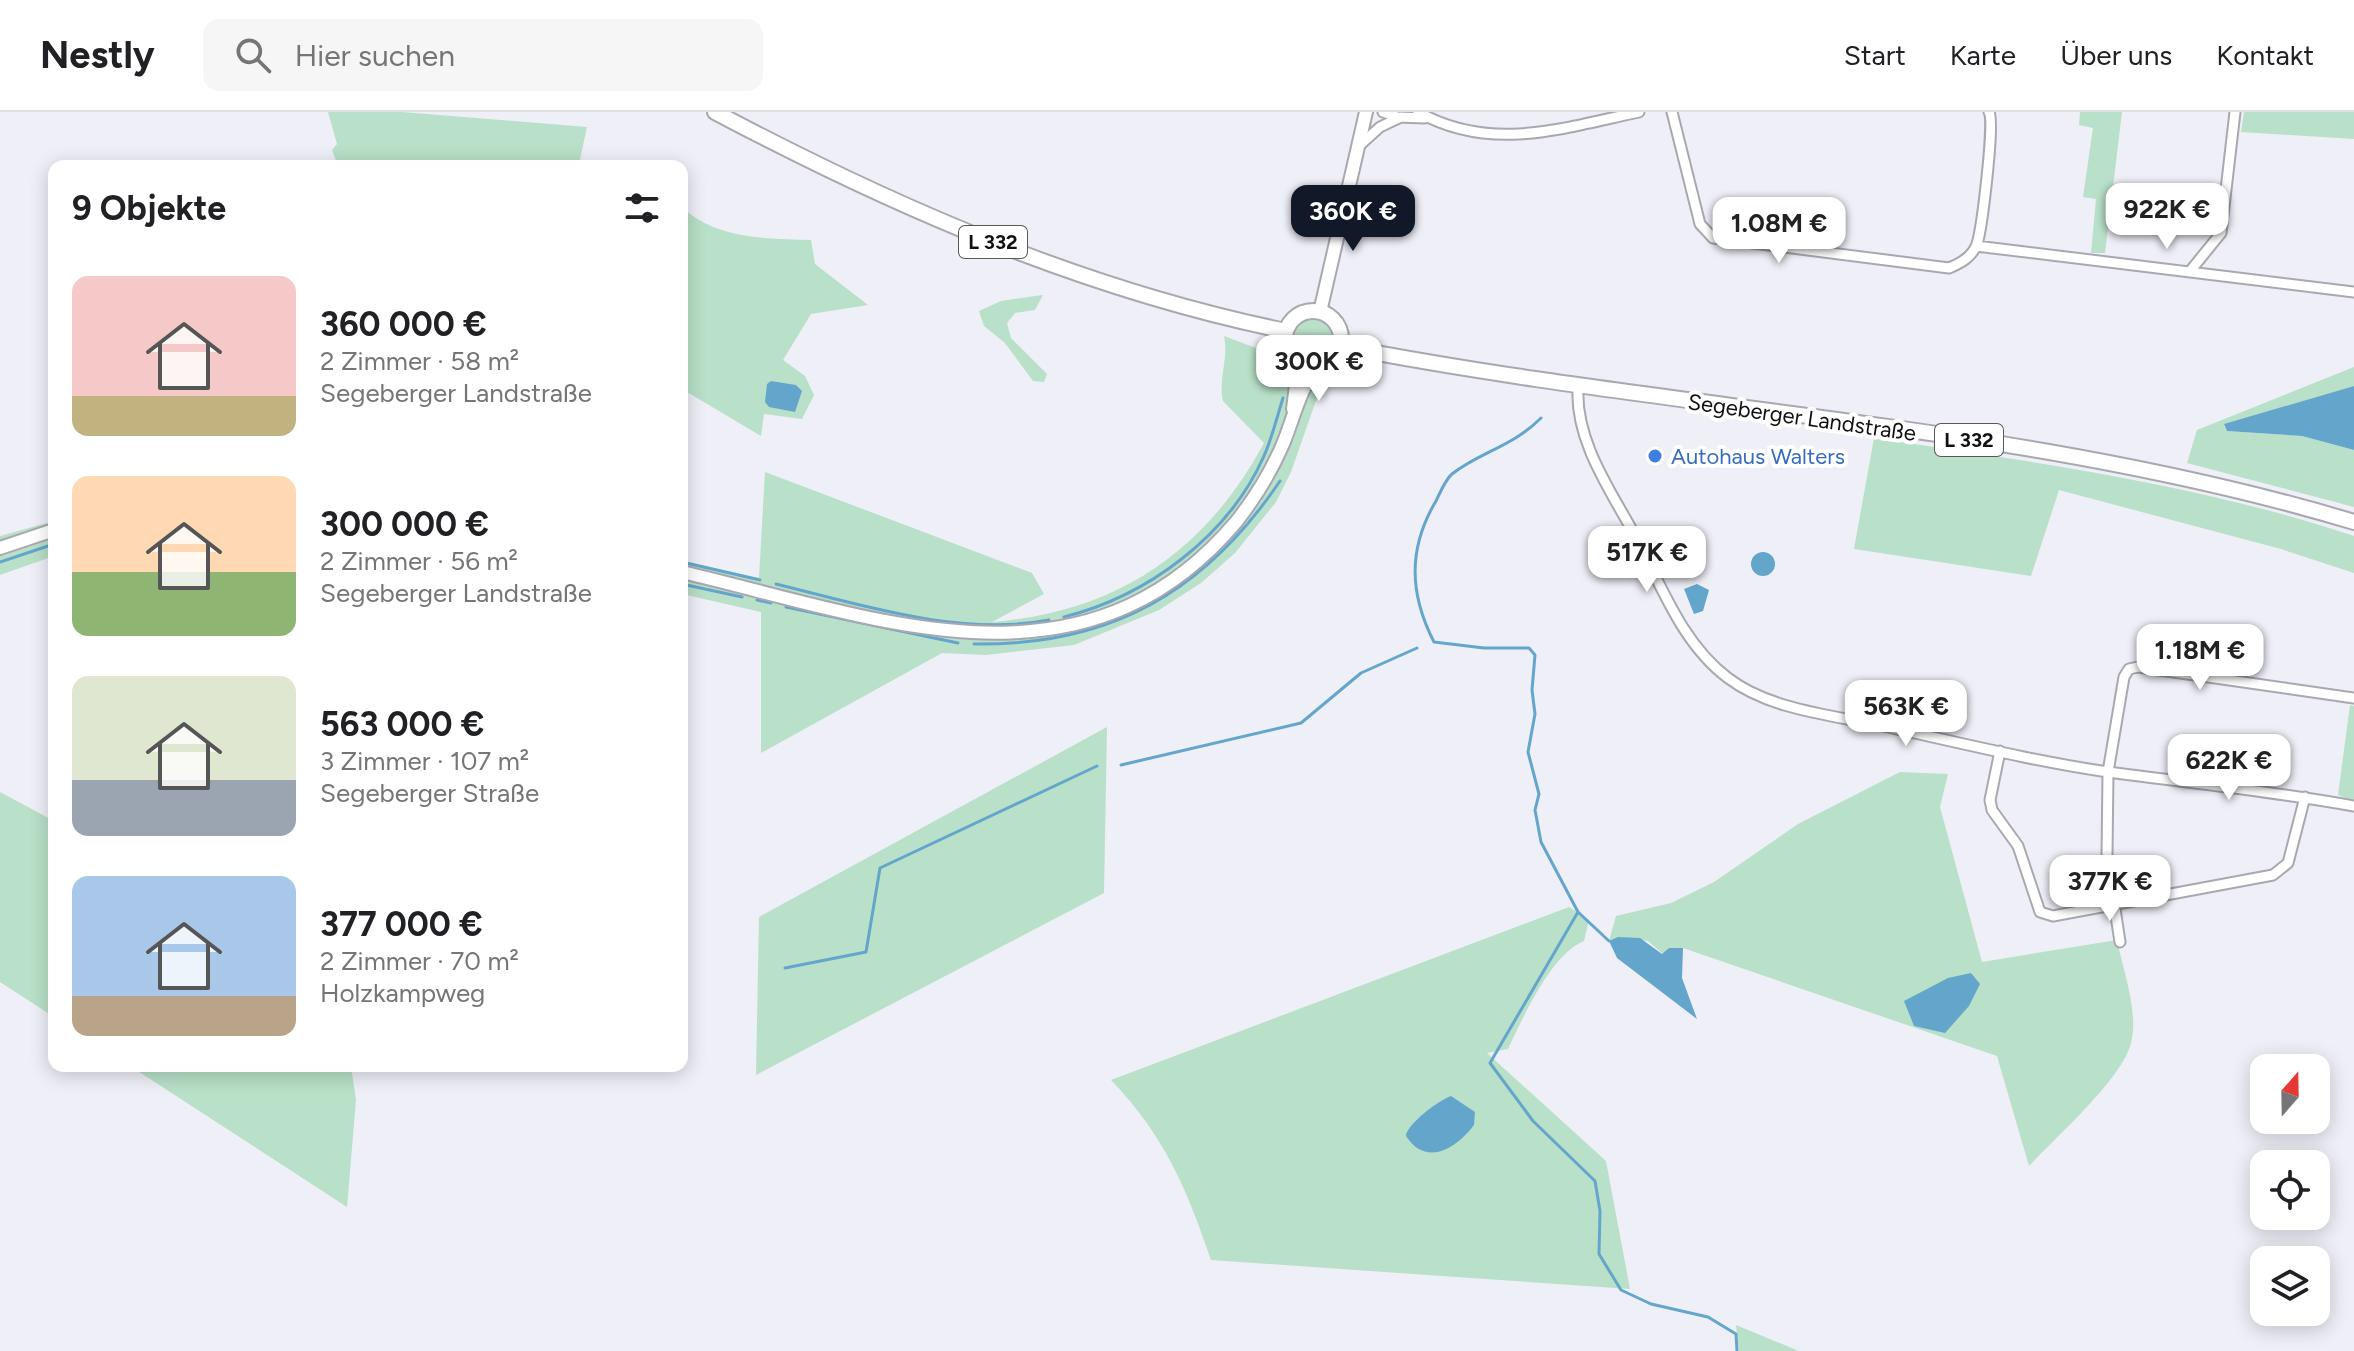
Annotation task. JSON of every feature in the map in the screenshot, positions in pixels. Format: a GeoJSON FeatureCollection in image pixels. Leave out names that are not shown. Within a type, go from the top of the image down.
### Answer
{"type":"FeatureCollection","features":[{"type":"Feature","properties":{"kind":"main road","name":"L 332"},"geometry":{"type":"LineString","coordinates":[[715,112],[885,198],[1031,257],[1223,317],[1286,331]]}},
{"type":"Feature","properties":{"kind":"main road"},"geometry":{"type":"LineString","coordinates":[[1320,312],[1366,112]]}},
{"type":"Feature","properties":{"kind":"main road"},"geometry":{"type":"LineString","coordinates":[[688,573],[942,631],[1010,635],[1079,624],[1151,593],[1205,553],[1235,522],[1263,483],[1318,367],[1332,360],[1340,346],[1336,323],[1320,312],[1300,314],[1286,331],[1285,347],[1294,361],[1297,377],[1292,420]]}},
{"type":"Feature","properties":{"kind":"main road","name":"Segeberger Landstraße"},"geometry":{"type":"LineString","coordinates":[[1340,346],[1578,387],[2058,452],[2198,480],[2354,522]]}},
{"type":"Feature","properties":{"kind":"main road"},"geometry":{"type":"LineString","coordinates":[[1294,361],[1318,367]]}},
{"type":"Feature","properties":{"kind":"main road"},"geometry":{"type":"LineString","coordinates":[[0,548],[48,532]]}},
{"type":"Feature","properties":{"kind":"street"},"geometry":{"type":"LineString","coordinates":[[1383,112],[1401,117],[1429,118]]}},
{"type":"Feature","properties":{"kind":"street"},"geometry":{"type":"LineString","coordinates":[[1418,112],[1496,137],[1517,136],[1639,112]]}},
{"type":"Feature","properties":{"kind":"street"},"geometry":{"type":"LineString","coordinates":[[1672,112],[1700,224],[1713,238],[1949,268],[1965,262],[1976,246],[1991,136],[1992,116],[1989,112]]}},
{"type":"Feature","properties":{"kind":"street"},"geometry":{"type":"LineString","coordinates":[[2191,270],[2221,233],[2235,112]]}},
{"type":"Feature","properties":{"kind":"street"},"geometry":{"type":"LineString","coordinates":[[1358,148],[1380,127],[1401,117]]}},
{"type":"Feature","properties":{"kind":"street"},"geometry":{"type":"LineString","coordinates":[[1976,246],[2354,292]]}},
{"type":"Feature","properties":{"kind":"street"},"geometry":{"type":"LineString","coordinates":[[1578,387],[1577,407],[1586,441],[1678,619],[1697,650],[1717,669],[1765,699],[2108,772],[2354,806]]}},
{"type":"Feature","properties":{"kind":"street"},"geometry":{"type":"LineString","coordinates":[[2120,942],[2107,865],[2108,772],[2124,677],[2129,669],[2138,667],[2354,698]]}},
{"type":"Feature","properties":{"kind":"street"},"geometry":{"type":"LineString","coordinates":[[2000,751],[1990,800],[1992,810],[2018,846],[2040,912],[2053,916],[2273,875],[2288,863],[2305,797]]}},
{"type":"Feature","properties":{"kind":"green space"},"geometry":{"type":"Polygon","coordinates":[[[328,112],[402,112],[587,127],[580,160],[336,160],[332,150],[337,144],[328,112]]]}},
{"type":"Feature","properties":{"kind":"green space"},"geometry":{"type":"Polygon","coordinates":[[[2080,112],[2122,112],[2105,253],[2091,253],[2096,199],[2083,197],[2093,128],[2079,125],[2080,112]]]}},
{"type":"Feature","properties":{"kind":"green space"},"geometry":{"type":"Polygon","coordinates":[[[2244,112],[2354,112],[2354,139],[2241,132],[2244,112]]]}},
{"type":"Feature","properties":{"kind":"green space"},"geometry":{"type":"Polygon","coordinates":[[[688,212],[710,226],[743,235],[811,240],[815,264],[868,305],[811,314],[783,360],[805,376],[814,395],[802,419],[764,414],[761,436],[688,393],[688,212]]]}},
{"type":"Feature","properties":{"kind":"green space"},"geometry":{"type":"Polygon","coordinates":[[[1043,295],[1035,310],[1015,313],[1007,323],[1011,338],[1047,374],[1044,382],[1033,381],[1005,343],[984,326],[979,311],[1001,301],[1043,295]]]}},
{"type":"Feature","properties":{"kind":"green space"},"geometry":{"type":"Polygon","coordinates":[[[1313,318],[1328,324],[1334,339],[1328,354],[1313,360],[1298,354],[1292,339],[1298,324],[1313,318]]]}},
{"type":"Feature","properties":{"kind":"green space"},"geometry":{"type":"Polygon","coordinates":[[[1224,336],[1264,351],[1286,385],[1319,392],[1291,472],[1276,502],[1235,553],[1201,583],[1159,610],[1074,645],[986,655],[942,653],[761,753],[761,612],[688,595],[688,562],[759,578],[765,472],[1032,573],[1044,594],[992,622],[1037,616],[1079,605],[1117,590],[1153,570],[1185,545],[1214,516],[1240,482],[1264,443],[1223,401],[1224,336]]]}},
{"type":"Feature","properties":{"kind":"green space"},"geometry":{"type":"Polygon","coordinates":[[[2354,367],[2354,386],[2224,425],[2227,431],[2302,436],[2354,450],[2354,507],[2187,463],[2197,430],[2354,367]]]}},
{"type":"Feature","properties":{"kind":"green space"},"geometry":{"type":"Polygon","coordinates":[[[1874,438],[2116,476],[2295,518],[2354,536],[2354,573],[2281,549],[2059,490],[2031,576],[1854,549],[1874,438]]]}},
{"type":"Feature","properties":{"kind":"green space"},"geometry":{"type":"Polygon","coordinates":[[[48,523],[48,558],[0,575],[0,536],[48,523]]]}},
{"type":"Feature","properties":{"kind":"green space"},"geometry":{"type":"Polygon","coordinates":[[[2350,705],[2354,706],[2354,801],[2338,795],[2350,705]]]}},
{"type":"Feature","properties":{"kind":"green space"},"geometry":{"type":"Polygon","coordinates":[[[1107,727],[1104,893],[756,1075],[759,917],[1107,727]]]}},
{"type":"Feature","properties":{"kind":"green space"},"geometry":{"type":"Polygon","coordinates":[[[1900,772],[1948,774],[1940,807],[1982,962],[2117,940],[2132,1005],[2131,1043],[2102,1090],[2029,1166],[1997,1056],[1683,948],[1669,948],[1663,954],[1648,941],[1619,937],[1609,941],[1616,916],[1671,903],[1714,882],[1798,824],[1900,772]]]}},
{"type":"Feature","properties":{"kind":"green space"},"geometry":{"type":"Polygon","coordinates":[[[0,792],[48,818],[48,1013],[0,982],[0,792]]]}},
{"type":"Feature","properties":{"kind":"green space"},"geometry":{"type":"Polygon","coordinates":[[[1569,907],[1589,920],[1584,941],[1572,948],[1550,973],[1508,1049],[1487,1053],[1606,1161],[1630,1289],[1211,1260],[1183,1186],[1160,1142],[1111,1080],[1569,907]]]}},
{"type":"Feature","properties":{"kind":"green space"},"geometry":{"type":"Polygon","coordinates":[[[139,1072],[352,1072],[356,1100],[347,1207],[139,1072]]]}},
{"type":"Feature","properties":{"kind":"green space"},"geometry":{"type":"Polygon","coordinates":[[[1736,1325],[1799,1351],[1739,1351],[1736,1325]]]}},
{"type":"Feature","properties":{"kind":"water"},"geometry":{"type":"Polygon","coordinates":[[[771,381],[796,385],[802,391],[795,412],[769,407],[765,402],[767,384],[771,381]]]}},
{"type":"Feature","properties":{"kind":"water"},"geometry":{"type":"Polygon","coordinates":[[[2354,386],[2354,450],[2302,436],[2227,431],[2224,424],[2354,386]]]}},
{"type":"Feature","properties":{"kind":"water"},"geometry":{"type":"Polygon","coordinates":[[[1763,552],[1774,559],[1775,564],[1768,575],[1763,576],[1752,569],[1751,564],[1758,553],[1763,552]]]}},
{"type":"Feature","properties":{"kind":"water"},"geometry":{"type":"Polygon","coordinates":[[[1697,584],[1709,590],[1703,611],[1694,614],[1684,589],[1697,584]]]}},
{"type":"Feature","properties":{"kind":"water"},"geometry":{"type":"Polygon","coordinates":[[[1618,937],[1640,938],[1662,954],[1669,948],[1683,948],[1682,978],[1697,1019],[1617,958],[1609,941],[1618,937]]]}},
{"type":"Feature","properties":{"kind":"water"},"geometry":{"type":"Polygon","coordinates":[[[1971,973],[1980,984],[1969,1006],[1945,1033],[1914,1026],[1904,1001],[1948,978],[1971,973]]]}},
{"type":"Feature","properties":{"kind":"water"},"geometry":{"type":"Polygon","coordinates":[[[1451,1096],[1475,1112],[1474,1125],[1450,1147],[1441,1151],[1423,1151],[1406,1136],[1408,1131],[1432,1107],[1451,1096]]]}},
{"type":"Feature","properties":{"kind":"waterway"},"geometry":{"type":"LineString","coordinates":[[1064,617],[1095,607],[1154,578],[1207,537],[1248,485],[1267,449],[1283,398]]}},
{"type":"Feature","properties":{"kind":"waterway"},"geometry":{"type":"LineString","coordinates":[[1541,418],[1519,436],[1463,466],[1447,480],[1420,536],[1416,553],[1416,588],[1434,642],[1484,648],[1529,648],[1535,655],[1532,690],[1535,714],[1528,752],[1539,794],[1535,810],[1541,842],[1578,912],[1609,941]]}},
{"type":"Feature","properties":{"kind":"waterway"},"geometry":{"type":"LineString","coordinates":[[974,644],[1023,642],[1069,635],[1111,623],[1150,605],[1186,582],[1220,554],[1280,481]]}},
{"type":"Feature","properties":{"kind":"waterway"},"geometry":{"type":"LineString","coordinates":[[0,562],[48,546]]}},
{"type":"Feature","properties":{"kind":"waterway"},"geometry":{"type":"LineString","coordinates":[[688,563],[760,580]]}},
{"type":"Feature","properties":{"kind":"waterway"},"geometry":{"type":"LineString","coordinates":[[776,584],[876,609],[946,622],[1015,624],[1049,620]]}},
{"type":"Feature","properties":{"kind":"waterway"},"geometry":{"type":"LineString","coordinates":[[688,585],[742,597]]}},
{"type":"Feature","properties":{"kind":"waterway"},"geometry":{"type":"LineString","coordinates":[[757,600],[771,603]]}},
{"type":"Feature","properties":{"kind":"waterway"},"geometry":{"type":"LineString","coordinates":[[786,607],[958,643]]}},
{"type":"Feature","properties":{"kind":"waterway"},"geometry":{"type":"LineString","coordinates":[[1121,765],[1301,723],[1361,673],[1417,648]]}},
{"type":"Feature","properties":{"kind":"waterway"},"geometry":{"type":"LineString","coordinates":[[785,968],[866,952],[880,868],[1097,766]]}},
{"type":"Feature","properties":{"kind":"waterway"},"geometry":{"type":"LineString","coordinates":[[1578,912],[1490,1063],[1533,1121],[1595,1181],[1600,1211],[1599,1254],[1621,1290],[1651,1304],[1708,1317],[1736,1334],[1737,1351]]}},
{"type":"Feature","properties":{"kind":"place","name":"Autohaus Walters"},"geometry":{"type":"Point","coordinates":[1655,456]}}]}
